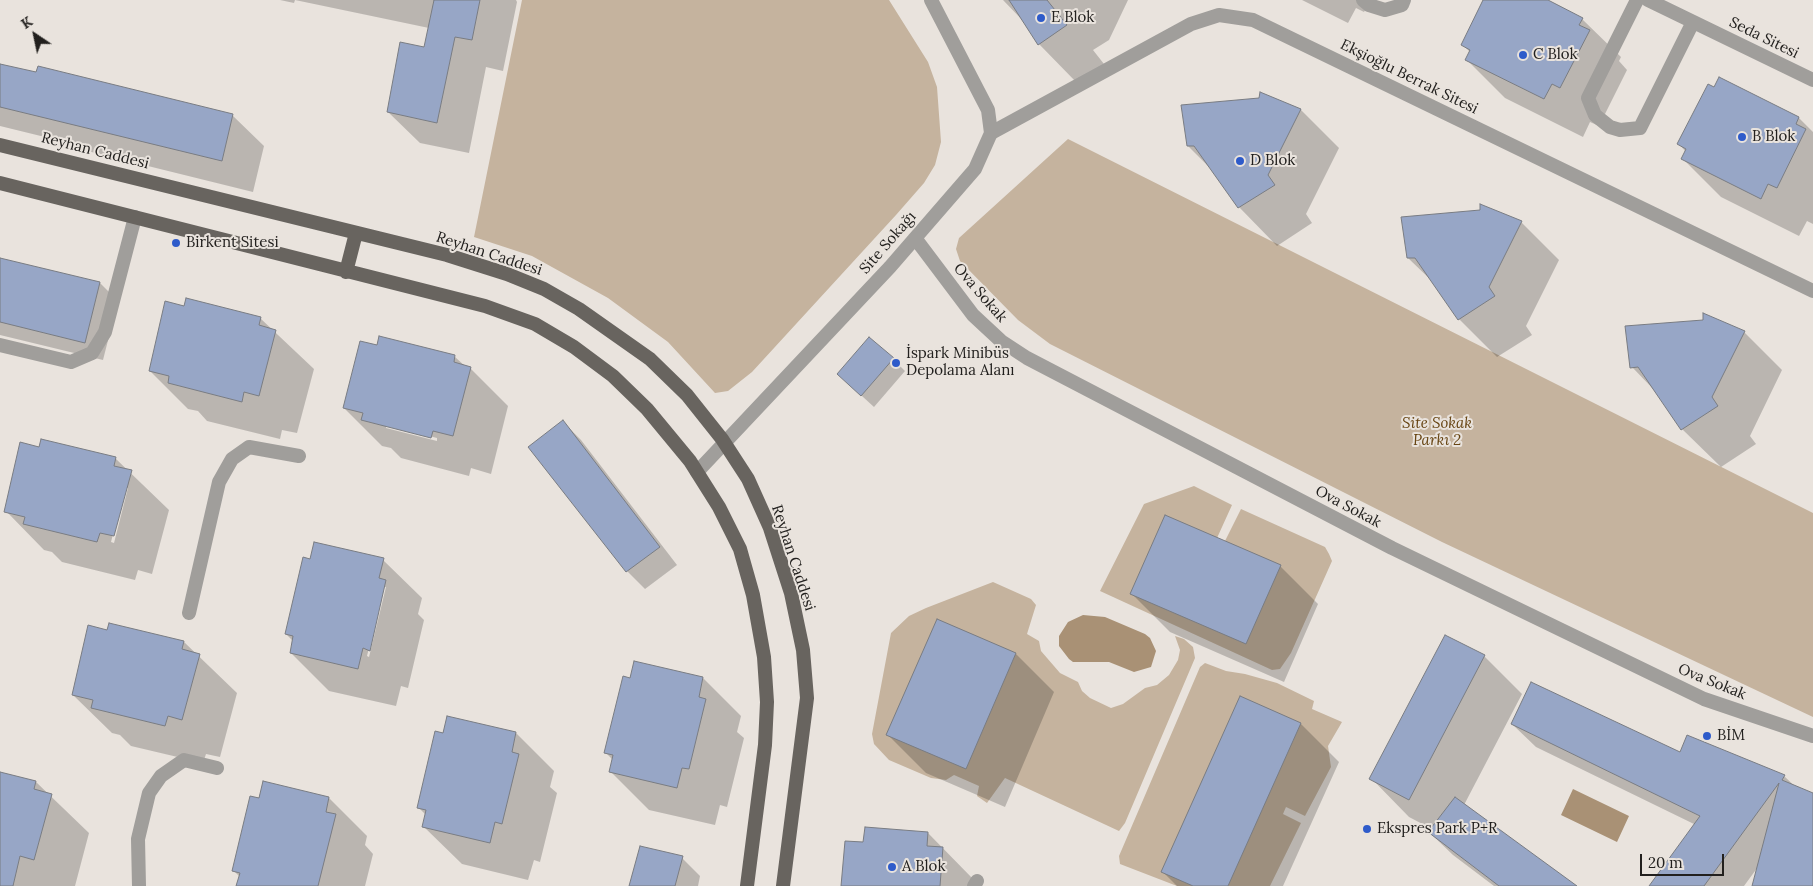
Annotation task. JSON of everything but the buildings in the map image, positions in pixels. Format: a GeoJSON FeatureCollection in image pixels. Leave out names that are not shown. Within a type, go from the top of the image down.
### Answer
{"type":"FeatureCollection","features":[{"type":"Feature","properties":{"kind":"main road","name":"Reyhan Caddesi"},"geometry":{"type":"LineString","coordinates":[[0,145],[447,255],[507,274],[551,293],[650,359],[686,395],[725,444],[748,479],[770,528],[791,593],[803,650],[807,698],[783,886]]}},
{"type":"Feature","properties":{"kind":"main road"},"geometry":{"type":"LineString","coordinates":[[0,183],[485,306],[535,324],[574,347],[613,376],[647,408],[697,472],[719,507],[740,549],[753,595],[764,657],[767,702],[765,745],[747,886]]}},
{"type":"Feature","properties":{"kind":"main road"},"geometry":{"type":"LineString","coordinates":[[346,272],[356,233]]}},
{"type":"Feature","properties":{"kind":"street","name":"Site Sokağı"},"geometry":{"type":"LineString","coordinates":[[697,472],[915,238],[975,169],[990,133],[988,110],[931,0]]}},
{"type":"Feature","properties":{"kind":"street"},"geometry":{"type":"LineString","coordinates":[[1362,0],[1369,5],[1385,10],[1402,5],[1404,0]]}},
{"type":"Feature","properties":{"kind":"street"},"geometry":{"type":"LineString","coordinates":[[1637,0],[1588,98],[1595,115],[1610,127],[1620,130],[1640,128],[1693,22]]}},
{"type":"Feature","properties":{"kind":"street","name":"Seda Sitesi"},"geometry":{"type":"LineString","coordinates":[[1648,0],[1813,80]]}},
{"type":"Feature","properties":{"kind":"street","name":"Ekşioğlu Berrak Sitesi"},"geometry":{"type":"LineString","coordinates":[[990,133],[1191,24],[1219,15],[1253,20],[1813,291]]}},
{"type":"Feature","properties":{"kind":"street"},"geometry":{"type":"LineString","coordinates":[[0,345],[71,362],[92,353],[105,332],[135,217]]}},
{"type":"Feature","properties":{"kind":"street","name":"Ova Sokak"},"geometry":{"type":"LineString","coordinates":[[915,238],[973,315],[1001,341],[1027,358],[1392,548],[1704,699],[1813,736]]}},
{"type":"Feature","properties":{"kind":"street"},"geometry":{"type":"LineString","coordinates":[[189,613],[220,482],[232,459],[249,447],[299,456]]}},
{"type":"Feature","properties":{"kind":"street"},"geometry":{"type":"LineString","coordinates":[[139,886],[138,839],[149,792],[162,776],[184,760],[217,768]]}},
{"type":"Feature","properties":{"kind":"green space"},"geometry":{"type":"Polygon","coordinates":[[[522,0],[889,0],[928,62],[937,87],[941,142],[935,165],[924,183],[896,215],[752,372],[728,391],[715,393],[668,342],[608,298],[532,256],[474,237],[522,0]]]}},
{"type":"Feature","properties":{"kind":"green space","name":"Site Sokak Parkı 2"},"geometry":{"type":"Polygon","coordinates":[[[1068,139],[1813,513],[1813,717],[1442,542],[1050,344],[1018,320],[960,261],[956,249],[959,238],[1068,139]]]}},
{"type":"Feature","properties":{"kind":"green space"},"geometry":{"type":"Polygon","coordinates":[[[1194,486],[1232,505],[1217,538],[1225,541],[1241,509],[1325,547],[1329,554],[1332,561],[1291,653],[1280,669],[1272,670],[1100,591],[1144,504],[1194,486]]]}},
{"type":"Feature","properties":{"kind":"green space"},"geometry":{"type":"Polygon","coordinates":[[[993,582],[1031,599],[1036,605],[1027,634],[1039,641],[1041,651],[1060,673],[1078,682],[1082,691],[1090,698],[1111,708],[1123,704],[1145,688],[1157,685],[1169,675],[1178,660],[1180,650],[1175,636],[1184,639],[1193,647],[1195,658],[1125,823],[1119,831],[1005,778],[987,803],[977,796],[979,786],[954,775],[946,780],[931,778],[889,760],[874,744],[872,734],[891,633],[909,616],[993,582]]]}},
{"type":"Feature","properties":{"kind":"green space"},"geometry":{"type":"Polygon","coordinates":[[[1205,663],[1226,671],[1277,683],[1314,701],[1312,709],[1342,722],[1328,746],[1331,767],[1305,816],[1286,807],[1283,814],[1301,823],[1270,886],[1177,886],[1120,864],[1119,856],[1200,667],[1205,663]]]}},
{"type":"Feature","properties":{"kind":"shaded area"},"geometry":{"type":"Polygon","coordinates":[[[1083,615],[1105,617],[1145,634],[1150,638],[1156,651],[1151,667],[1134,672],[1109,662],[1073,662],[1069,659],[1059,646],[1059,636],[1068,622],[1083,615]]]}},
{"type":"Feature","properties":{"kind":"shaded area"},"geometry":{"type":"Polygon","coordinates":[[[1573,789],[1629,816],[1617,842],[1561,815],[1573,789]]]}},
{"type":"Feature","properties":{"kind":"place","name":"E Blok"},"geometry":{"type":"Point","coordinates":[1041,18]}},
{"type":"Feature","properties":{"kind":"place","name":"C Blok"},"geometry":{"type":"Point","coordinates":[1523,55]}},
{"type":"Feature","properties":{"kind":"place","name":"B Blok"},"geometry":{"type":"Point","coordinates":[1742,137]}},
{"type":"Feature","properties":{"kind":"place","name":"D Blok"},"geometry":{"type":"Point","coordinates":[1240,161]}},
{"type":"Feature","properties":{"kind":"place","name":"Birkent Sitesi"},"geometry":{"type":"Point","coordinates":[176,243]}},
{"type":"Feature","properties":{"kind":"place","name":"İspark Minibüs Depolama Alanı"},"geometry":{"type":"Point","coordinates":[896,363]}},
{"type":"Feature","properties":{"kind":"place","name":"BİM"},"geometry":{"type":"Point","coordinates":[1707,736]}},
{"type":"Feature","properties":{"kind":"place","name":"Ekspres Park P+R"},"geometry":{"type":"Point","coordinates":[1367,829]}},
{"type":"Feature","properties":{"kind":"place","name":"A Blok"},"geometry":{"type":"Point","coordinates":[892,867]}}]}
